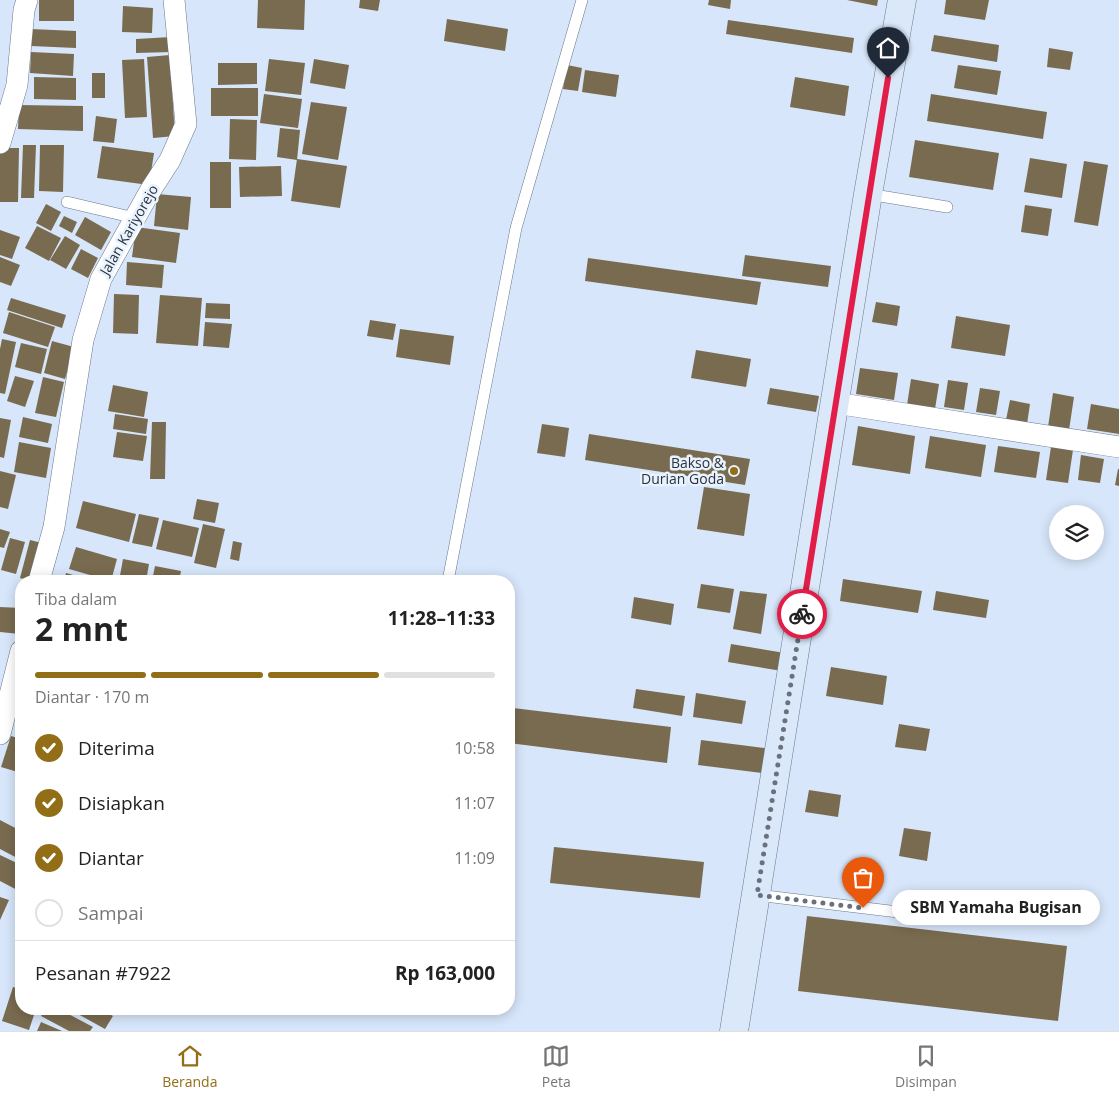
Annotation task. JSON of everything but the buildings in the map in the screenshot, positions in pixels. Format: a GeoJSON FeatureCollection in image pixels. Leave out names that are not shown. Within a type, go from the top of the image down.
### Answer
{"type":"FeatureCollection","features":[{"type":"Feature","properties":{"kind":"street"},"geometry":{"type":"LineString","coordinates":[[0,144],[17,85],[24,10],[27,0]]}},
{"type":"Feature","properties":{"kind":"street","name":"Jalan Kariyorejo"},"geometry":{"type":"LineString","coordinates":[[42,575],[54,527],[83,340],[101,279],[170,160],[186,124],[174,0]]}},
{"type":"Feature","properties":{"kind":"street"},"geometry":{"type":"LineString","coordinates":[[734,1031],[868,194],[902,0]]}},
{"type":"Feature","properties":{"kind":"street"},"geometry":{"type":"LineString","coordinates":[[835,403],[1119,447]]}},
{"type":"Feature","properties":{"kind":"street"},"geometry":{"type":"LineString","coordinates":[[1,728],[15,674]]}},
{"type":"Feature","properties":{"kind":"lane"},"geometry":{"type":"LineString","coordinates":[[449,575],[516,228],[582,0]]}},
{"type":"Feature","properties":{"kind":"lane"},"geometry":{"type":"LineString","coordinates":[[868,194],[947,207]]}},
{"type":"Feature","properties":{"kind":"lane"},"geometry":{"type":"LineString","coordinates":[[67,202],[135,218]]}},
{"type":"Feature","properties":{"kind":"lane"},"geometry":{"type":"LineString","coordinates":[[757,895],[898,912]]}},
{"type":"Feature","properties":{"kind":"way so far"},"geometry":{"type":"LineString","coordinates":[[802,614],[757,895],[863,908]]}},
{"type":"Feature","properties":{"kind":"place","name":"Bakso & Durian Goda"},"geometry":{"type":"Point","coordinates":[734,471]}},
{"type":"Feature","properties":{"kind":"place","name":"SBM Yamaha Bugisan"},"geometry":{"type":"Point","coordinates":[863,908]}},
{"type":"Feature","properties":{"kind":"route"},"geometry":{"type":"LineString","coordinates":[[802,614],[888,78]]}}]}
